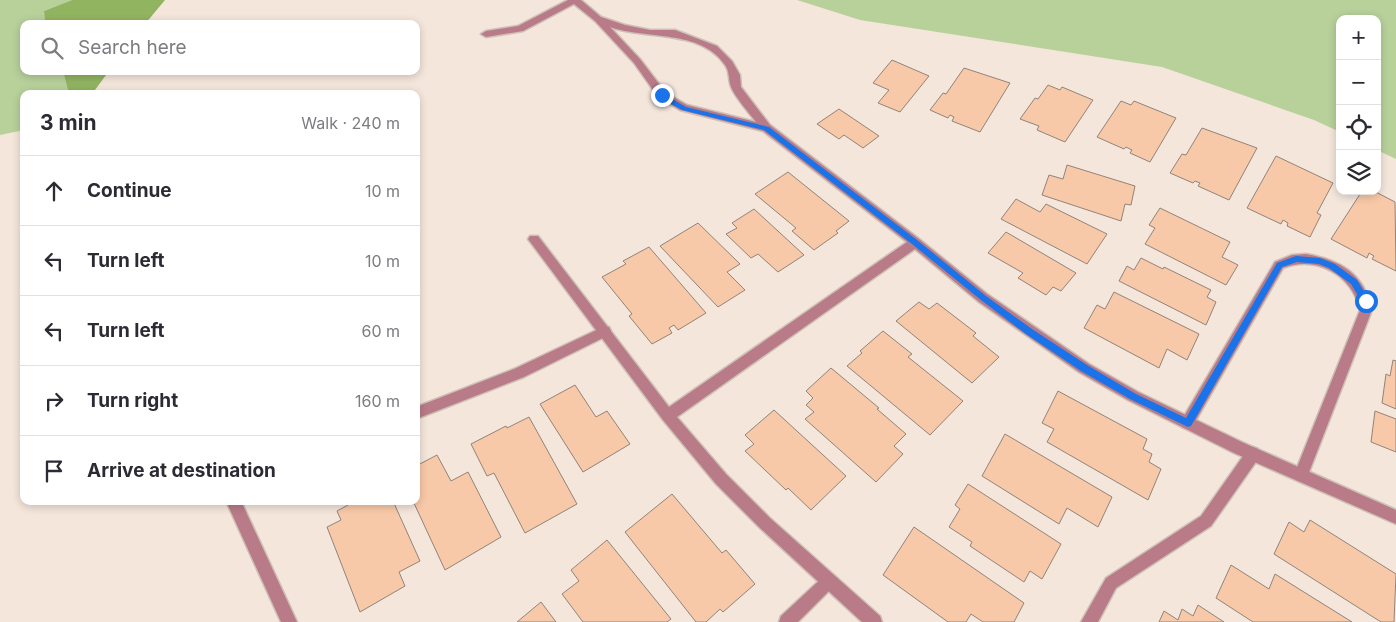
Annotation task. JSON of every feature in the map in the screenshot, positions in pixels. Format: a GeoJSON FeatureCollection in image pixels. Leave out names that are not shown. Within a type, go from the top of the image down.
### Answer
{"type":"FeatureCollection","features":[{"type":"Feature","properties":{"kind":"street"},"geometry":{"type":"LineString","coordinates":[[486,34],[520,29],[575,0],[598,19],[636,61],[662,95],[684,108],[766,128]]}},
{"type":"Feature","properties":{"kind":"street"},"geometry":{"type":"LineString","coordinates":[[598,19],[623,28],[650,33],[675,33],[714,48],[729,63],[735,75],[736,87],[766,128],[914,242],[983,298],[1084,368],[1133,396],[1188,423],[1396,517]]}},
{"type":"Feature","properties":{"kind":"street"},"geometry":{"type":"LineString","coordinates":[[534,238],[668,416],[721,479],[765,523],[874,622]]}},
{"type":"Feature","properties":{"kind":"street"},"geometry":{"type":"LineString","coordinates":[[668,416],[888,263],[914,242]]}},
{"type":"Feature","properties":{"kind":"street"},"geometry":{"type":"LineString","coordinates":[[1188,423],[1279,265],[1296,259],[1320,261],[1332,266],[1354,282],[1366,301],[1366,310],[1301,475]]}},
{"type":"Feature","properties":{"kind":"street"},"geometry":{"type":"LineString","coordinates":[[420,411],[519,373],[562,350],[605,331]]}},
{"type":"Feature","properties":{"kind":"street"},"geometry":{"type":"LineString","coordinates":[[1089,622],[1111,583],[1206,521],[1253,454]]}},
{"type":"Feature","properties":{"kind":"street"},"geometry":{"type":"LineString","coordinates":[[235,505],[289,622]]}},
{"type":"Feature","properties":{"kind":"street"},"geometry":{"type":"LineString","coordinates":[[787,622],[829,582]]}},
{"type":"Feature","properties":{"kind":"green space"},"geometry":{"type":"Polygon","coordinates":[[[0,0],[72,0],[44,11],[45,20],[20,20],[20,75],[64,75],[68,90],[20,90],[20,131],[0,135],[0,0]]]}},
{"type":"Feature","properties":{"kind":"green space"},"geometry":{"type":"Polygon","coordinates":[[[72,0],[165,0],[148,20],[45,20],[44,11],[72,0]]]}},
{"type":"Feature","properties":{"kind":"green space"},"geometry":{"type":"Polygon","coordinates":[[[797,0],[1396,0],[1396,159],[1381,152],[1381,15],[1336,15],[1336,130],[1314,120],[1162,67],[860,20],[797,0]]]}},
{"type":"Feature","properties":{"kind":"green space"},"geometry":{"type":"Polygon","coordinates":[[[64,75],[106,75],[95,90],[68,90],[64,75]]]}},
{"type":"Feature","properties":{"kind":"building"},"geometry":{"type":"Polygon","coordinates":[[[892,60],[929,76],[900,112],[878,103],[889,90],[873,83],[892,60]]]}},
{"type":"Feature","properties":{"kind":"building"},"geometry":{"type":"Polygon","coordinates":[[[964,68],[1010,83],[980,132],[952,121],[954,117],[950,115],[948,118],[930,110],[943,93],[946,94],[964,68]]]}},
{"type":"Feature","properties":{"kind":"building"},"geometry":{"type":"Polygon","coordinates":[[[1048,85],[1060,90],[1062,87],[1093,100],[1065,142],[1037,130],[1039,126],[1020,119],[1035,98],[1038,99],[1048,85]]]}},
{"type":"Feature","properties":{"kind":"building"},"geometry":{"type":"Polygon","coordinates":[[[1121,101],[1131,105],[1134,101],[1176,118],[1150,162],[1130,153],[1132,150],[1126,147],[1124,149],[1097,137],[1121,101]]]}},
{"type":"Feature","properties":{"kind":"building"},"geometry":{"type":"Polygon","coordinates":[[[839,109],[879,136],[863,148],[844,135],[839,139],[817,124],[839,109]]]}},
{"type":"Feature","properties":{"kind":"building"},"geometry":{"type":"Polygon","coordinates":[[[1202,128],[1257,148],[1229,200],[1198,186],[1200,183],[1195,181],[1193,183],[1170,173],[1182,154],[1186,155],[1202,128]]]}},
{"type":"Feature","properties":{"kind":"building"},"geometry":{"type":"Polygon","coordinates":[[[1276,156],[1333,183],[1317,213],[1321,215],[1310,237],[1287,226],[1288,223],[1283,220],[1281,224],[1247,208],[1276,156]]]}},
{"type":"Feature","properties":{"kind":"building"},"geometry":{"type":"Polygon","coordinates":[[[1067,165],[1135,186],[1131,205],[1125,204],[1121,221],[1042,195],[1049,175],[1063,179],[1067,165]]]}},
{"type":"Feature","properties":{"kind":"building"},"geometry":{"type":"Polygon","coordinates":[[[788,172],[849,221],[836,231],[838,233],[814,250],[792,231],[796,228],[755,194],[788,172]]]}},
{"type":"Feature","properties":{"kind":"building"},"geometry":{"type":"Polygon","coordinates":[[[1359,195],[1381,195],[1395,202],[1396,271],[1372,259],[1374,256],[1369,253],[1367,258],[1331,239],[1359,195]]]}},
{"type":"Feature","properties":{"kind":"building"},"geometry":{"type":"Polygon","coordinates":[[[1016,199],[1040,212],[1046,204],[1107,234],[1087,264],[1001,219],[1016,199]]]}},
{"type":"Feature","properties":{"kind":"building"},"geometry":{"type":"Polygon","coordinates":[[[1160,208],[1230,242],[1222,257],[1238,265],[1226,285],[1145,244],[1155,228],[1149,225],[1160,208]]]}},
{"type":"Feature","properties":{"kind":"building"},"geometry":{"type":"Polygon","coordinates":[[[754,209],[804,255],[778,272],[758,254],[751,258],[726,234],[737,228],[732,223],[754,209]]]}},
{"type":"Feature","properties":{"kind":"building"},"geometry":{"type":"Polygon","coordinates":[[[698,223],[740,264],[727,272],[745,290],[718,307],[660,246],[698,223]]]}},
{"type":"Feature","properties":{"kind":"building"},"geometry":{"type":"Polygon","coordinates":[[[1006,232],[1076,273],[1061,291],[1053,287],[1046,295],[1018,278],[1023,273],[988,253],[1006,232]]]}},
{"type":"Feature","properties":{"kind":"building"},"geometry":{"type":"Polygon","coordinates":[[[649,247],[706,313],[678,330],[674,325],[669,328],[672,333],[652,344],[629,316],[632,314],[602,277],[626,264],[623,261],[649,247]]]}},
{"type":"Feature","properties":{"kind":"building"},"geometry":{"type":"Polygon","coordinates":[[[1141,258],[1211,290],[1207,297],[1216,302],[1206,325],[1119,281],[1127,266],[1134,270],[1141,258]]]}},
{"type":"Feature","properties":{"kind":"building"},"geometry":{"type":"Polygon","coordinates":[[[1114,292],[1199,334],[1187,360],[1167,349],[1159,368],[1084,328],[1097,305],[1105,309],[1114,292]]]}},
{"type":"Feature","properties":{"kind":"building"},"geometry":{"type":"Polygon","coordinates":[[[919,302],[929,309],[937,303],[976,333],[973,336],[999,357],[972,383],[896,321],[919,302]]]}},
{"type":"Feature","properties":{"kind":"building"},"geometry":{"type":"Polygon","coordinates":[[[883,331],[912,354],[908,357],[963,401],[930,435],[847,366],[862,353],[860,351],[883,331]]]}},
{"type":"Feature","properties":{"kind":"building"},"geometry":{"type":"Polygon","coordinates":[[[1393,360],[1396,361],[1396,409],[1382,403],[1386,374],[1390,376],[1393,360]]]}},
{"type":"Feature","properties":{"kind":"building"},"geometry":{"type":"Polygon","coordinates":[[[831,368],[879,408],[877,409],[906,434],[894,446],[903,454],[876,482],[805,419],[814,412],[806,405],[813,398],[806,391],[831,368]]]}},
{"type":"Feature","properties":{"kind":"building"},"geometry":{"type":"Polygon","coordinates":[[[575,385],[596,417],[607,411],[630,444],[583,472],[540,404],[575,385]]]}},
{"type":"Feature","properties":{"kind":"building"},"geometry":{"type":"Polygon","coordinates":[[[1058,391],[1147,439],[1143,449],[1152,454],[1149,462],[1161,469],[1148,500],[1047,442],[1054,429],[1042,423],[1058,391]]]}},
{"type":"Feature","properties":{"kind":"building"},"geometry":{"type":"Polygon","coordinates":[[[774,410],[846,476],[811,510],[788,488],[786,490],[745,451],[754,444],[745,435],[774,410]]]}},
{"type":"Feature","properties":{"kind":"building"},"geometry":{"type":"Polygon","coordinates":[[[1375,411],[1396,419],[1396,452],[1371,442],[1375,411]]]}},
{"type":"Feature","properties":{"kind":"building"},"geometry":{"type":"Polygon","coordinates":[[[529,417],[577,504],[525,533],[494,473],[487,476],[471,444],[506,426],[507,428],[529,417]]]}},
{"type":"Feature","properties":{"kind":"building"},"geometry":{"type":"Polygon","coordinates":[[[1005,434],[1112,497],[1098,527],[1067,508],[1059,524],[982,476],[1005,434]]]}},
{"type":"Feature","properties":{"kind":"building"},"geometry":{"type":"Polygon","coordinates":[[[437,455],[451,481],[468,472],[501,537],[445,570],[415,505],[420,505],[420,464],[437,455]]]}},
{"type":"Feature","properties":{"kind":"building"},"geometry":{"type":"Polygon","coordinates":[[[968,484],[1061,544],[1042,579],[1030,571],[1024,582],[970,546],[972,542],[949,527],[960,509],[955,505],[968,484]]]}},
{"type":"Feature","properties":{"kind":"building"},"geometry":{"type":"Polygon","coordinates":[[[672,494],[722,553],[726,550],[755,584],[723,612],[720,609],[706,622],[696,622],[625,532],[672,494]]]}},
{"type":"Feature","properties":{"kind":"building"},"geometry":{"type":"Polygon","coordinates":[[[348,505],[395,505],[420,561],[399,572],[405,586],[360,612],[327,527],[341,520],[337,511],[348,505]]]}},
{"type":"Feature","properties":{"kind":"building"},"geometry":{"type":"Polygon","coordinates":[[[1310,520],[1396,574],[1394,622],[1381,622],[1274,554],[1289,522],[1304,532],[1310,520]]]}},
{"type":"Feature","properties":{"kind":"building"},"geometry":{"type":"Polygon","coordinates":[[[914,527],[1024,603],[1014,622],[983,622],[971,614],[966,622],[948,622],[883,575],[914,527]]]}},
{"type":"Feature","properties":{"kind":"building"},"geometry":{"type":"Polygon","coordinates":[[[607,540],[671,619],[667,622],[583,622],[562,594],[579,581],[571,570],[607,540]]]}},
{"type":"Feature","properties":{"kind":"building"},"geometry":{"type":"Polygon","coordinates":[[[1231,565],[1269,589],[1275,574],[1352,622],[1253,622],[1216,598],[1231,565]]]}},
{"type":"Feature","properties":{"kind":"building"},"geometry":{"type":"Polygon","coordinates":[[[541,602],[556,622],[517,622],[541,602]]]}},
{"type":"Feature","properties":{"kind":"building"},"geometry":{"type":"Polygon","coordinates":[[[1198,605],[1224,622],[1159,622],[1164,611],[1178,620],[1182,609],[1193,616],[1198,605]]]}},
{"type":"Feature","properties":{"kind":"route"},"geometry":{"type":"LineString","coordinates":[[662,95],[684,108],[766,128],[914,242],[983,298],[1029,331],[1084,368],[1133,396],[1188,423],[1279,265],[1296,259],[1320,261],[1344,273],[1354,282],[1366,301]]}}]}
